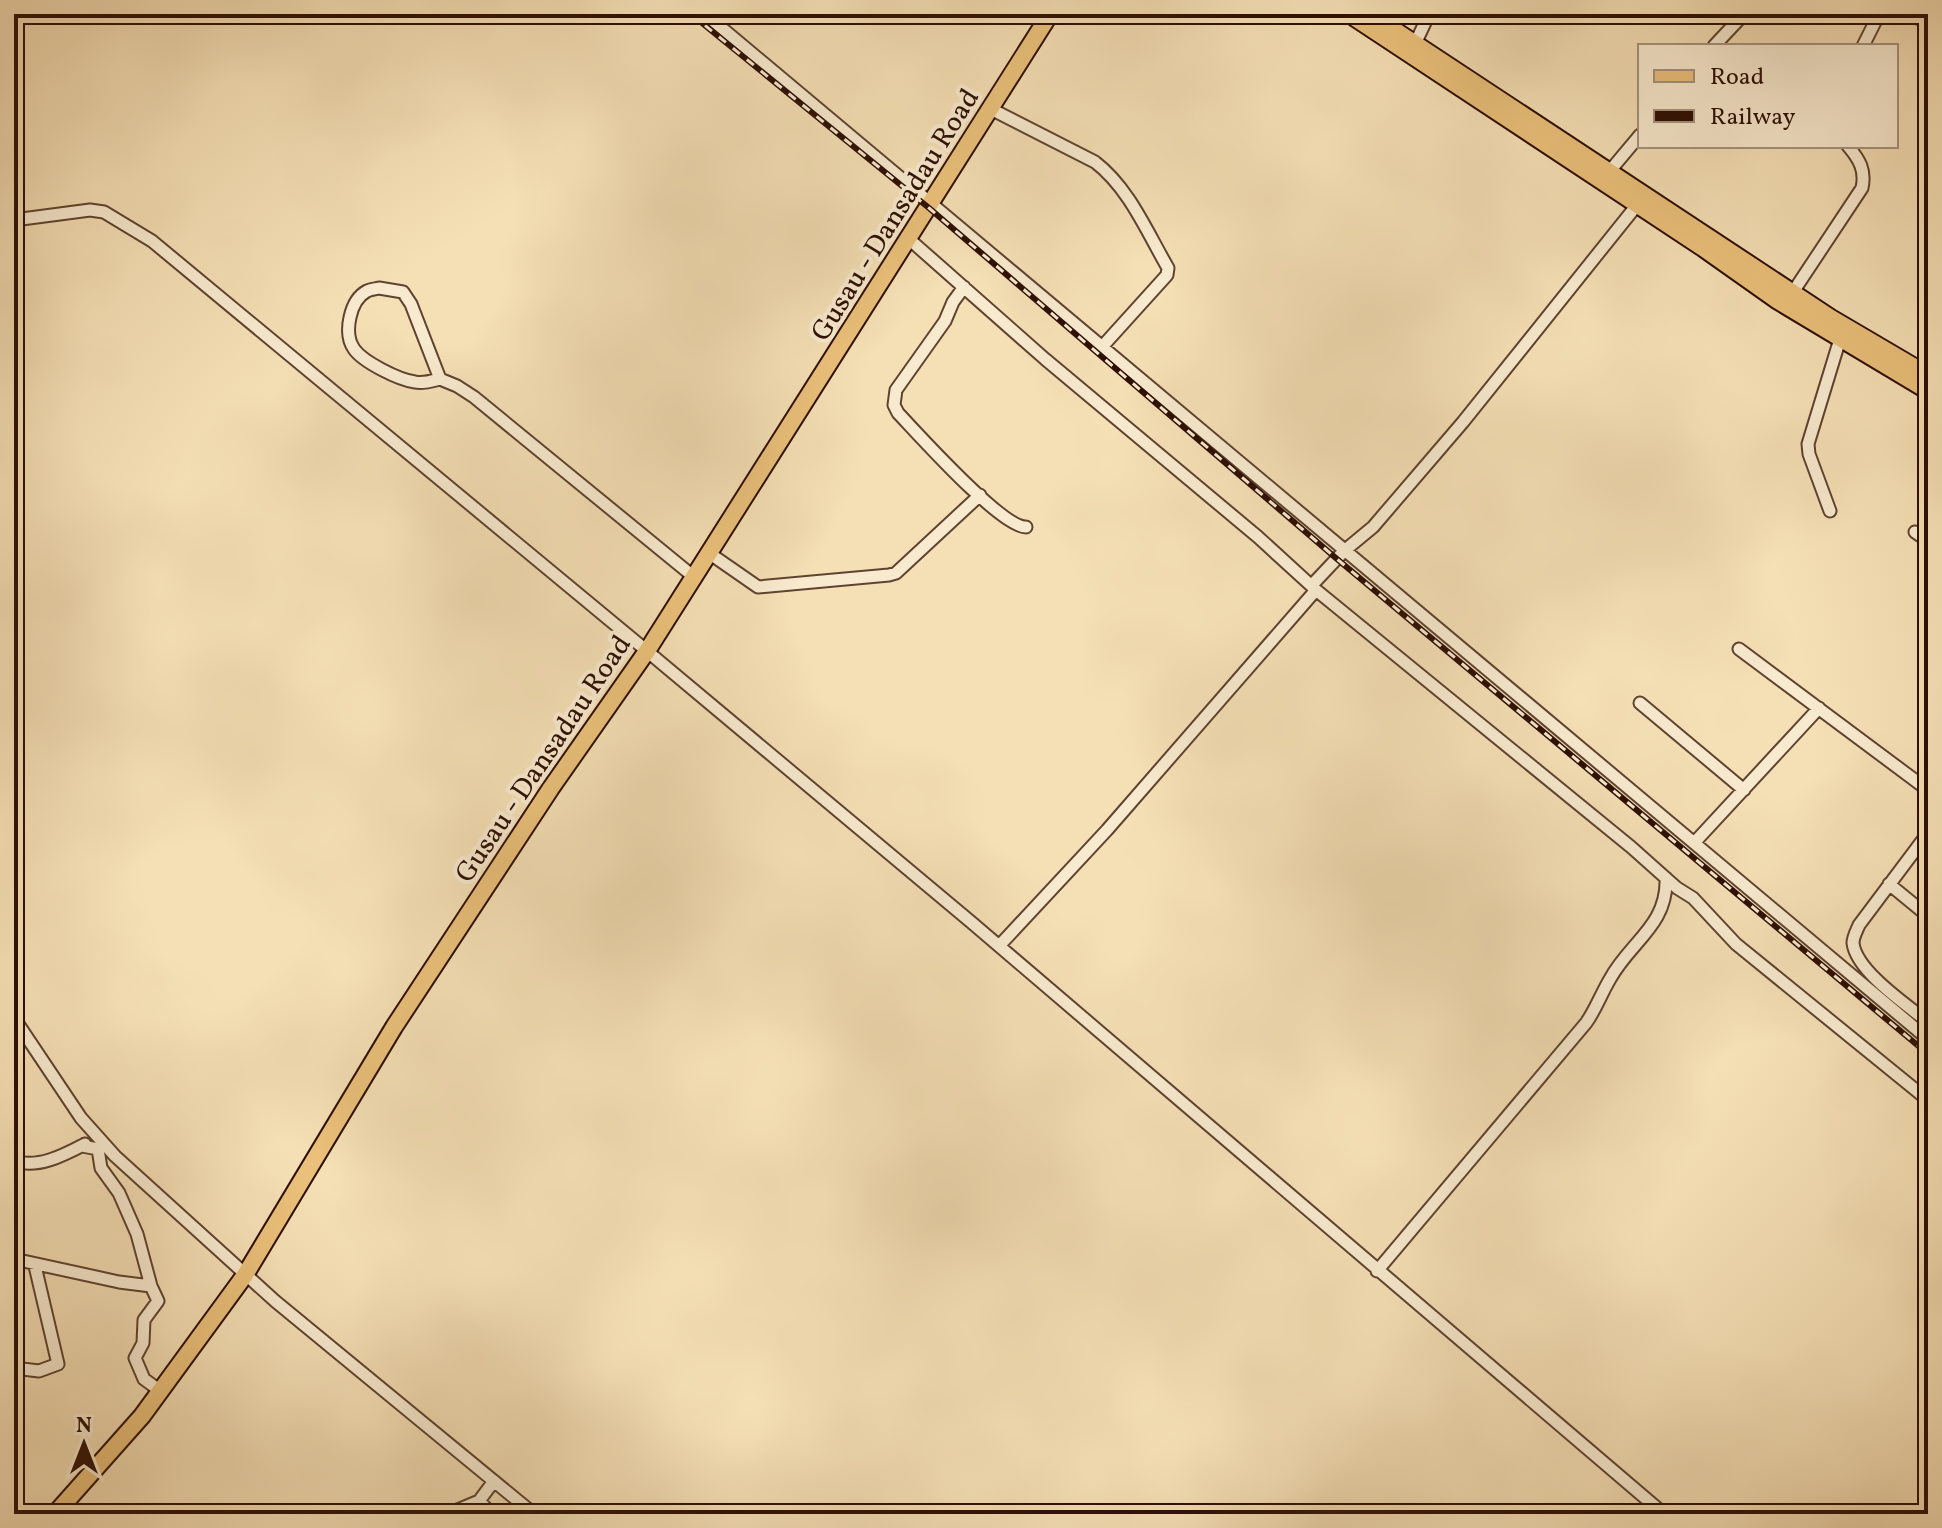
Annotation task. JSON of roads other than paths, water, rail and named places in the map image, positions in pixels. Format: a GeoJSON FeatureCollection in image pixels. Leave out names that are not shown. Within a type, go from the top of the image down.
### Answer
{"type":"FeatureCollection","features":[{"type":"Feature","properties":{"kind":"main road","name":"Gusau - Dansadau Road"},"geometry":{"type":"LineString","coordinates":[[55,1514],[142,1416],[245,1275],[394,1027],[551,788],[647,651],[1050,14]]}},
{"type":"Feature","properties":{"kind":"main road"},"geometry":{"type":"LineString","coordinates":[[1349,14],[1778,301],[1928,391]]}},
{"type":"Feature","properties":{"kind":"main road"},"geometry":{"type":"LineString","coordinates":[[1370,14],[1793,292],[1928,375]]}},
{"type":"Feature","properties":{"kind":"street"},"geometry":{"type":"LineString","coordinates":[[705,14],[1928,1039]]}},
{"type":"Feature","properties":{"kind":"street"},"geometry":{"type":"LineString","coordinates":[[1415,44],[1429,14]]}},
{"type":"Feature","properties":{"kind":"street"},"geometry":{"type":"LineString","coordinates":[[1716,44],[1744,14]]}},
{"type":"Feature","properties":{"kind":"street"},"geometry":{"type":"LineString","coordinates":[[1864,44],[1879,14]]}},
{"type":"Feature","properties":{"kind":"street"},"geometry":{"type":"LineString","coordinates":[[1903,14],[1928,21]]}},
{"type":"Feature","properties":{"kind":"street"},"geometry":{"type":"LineString","coordinates":[[991,109],[1095,162],[1108,172],[1122,188],[1168,268],[1167,275],[1101,348]]}},
{"type":"Feature","properties":{"kind":"street"},"geometry":{"type":"LineString","coordinates":[[1609,172],[1638,137]]}},
{"type":"Feature","properties":{"kind":"street"},"geometry":{"type":"LineString","coordinates":[[1793,292],[1862,188],[1864,170],[1850,148]]}},
{"type":"Feature","properties":{"kind":"street"},"geometry":{"type":"LineString","coordinates":[[999,946],[1107,830],[1344,551],[1373,527],[1463,422],[1637,205]]}},
{"type":"Feature","properties":{"kind":"street"},"geometry":{"type":"LineString","coordinates":[[14,220],[90,210],[104,212],[152,241],[999,946],[1664,1514]]}},
{"type":"Feature","properties":{"kind":"street"},"geometry":{"type":"LineString","coordinates":[[909,239],[1314,588],[1693,898],[1736,944],[1928,1100]]}},
{"type":"Feature","properties":{"kind":"street"},"geometry":{"type":"LineString","coordinates":[[964,287],[945,321],[896,390],[894,405],[908,423],[1009,522],[1026,527]]}},
{"type":"Feature","properties":{"kind":"street"},"geometry":{"type":"LineString","coordinates":[[440,379],[411,304],[403,292],[379,288],[365,292],[350,318],[349,337],[357,352],[394,375],[417,383],[440,379],[474,397],[694,577]]}},
{"type":"Feature","properties":{"kind":"street"},"geometry":{"type":"LineString","coordinates":[[1830,511],[1808,444],[1840,339]]}},
{"type":"Feature","properties":{"kind":"street"},"geometry":{"type":"LineString","coordinates":[[709,553],[758,587],[889,575],[896,573],[980,495]]}},
{"type":"Feature","properties":{"kind":"street"},"geometry":{"type":"LineString","coordinates":[[1915,532],[1928,541]]}},
{"type":"Feature","properties":{"kind":"street"},"geometry":{"type":"LineString","coordinates":[[1739,649],[1928,790]]}},
{"type":"Feature","properties":{"kind":"street"},"geometry":{"type":"LineString","coordinates":[[1640,703],[1744,790]]}},
{"type":"Feature","properties":{"kind":"street"},"geometry":{"type":"LineString","coordinates":[[1694,843],[1819,708]]}},
{"type":"Feature","properties":{"kind":"street"},"geometry":{"type":"LineString","coordinates":[[1927,837],[1859,925],[1853,941],[1858,958],[1881,984],[1928,1022]]}},
{"type":"Feature","properties":{"kind":"street"},"geometry":{"type":"LineString","coordinates":[[1377,1271],[1586,1023],[1610,979],[1659,914],[1667,892],[1666,878]]}},
{"type":"Feature","properties":{"kind":"street"},"geometry":{"type":"LineString","coordinates":[[1889,884],[1928,916]]}},
{"type":"Feature","properties":{"kind":"street"},"geometry":{"type":"LineString","coordinates":[[14,1018],[97,1138],[178,1216],[534,1514]]}},
{"type":"Feature","properties":{"kind":"street"},"geometry":{"type":"LineString","coordinates":[[14,1161],[23,1164],[59,1158],[97,1138]]}},
{"type":"Feature","properties":{"kind":"street"},"geometry":{"type":"LineString","coordinates":[[82,1146],[98,1149],[101,1168],[119,1193],[137,1234],[158,1301],[144,1320],[143,1343],[135,1358],[144,1379],[159,1390]]}},
{"type":"Feature","properties":{"kind":"street"},"geometry":{"type":"LineString","coordinates":[[14,1259],[35,1266],[151,1286]]}},
{"type":"Feature","properties":{"kind":"street"},"geometry":{"type":"LineString","coordinates":[[14,1368],[39,1371],[58,1364],[35,1266]]}},
{"type":"Feature","properties":{"kind":"street"},"geometry":{"type":"LineString","coordinates":[[448,1514],[479,1501],[494,1481]]}},
{"type":"Feature","properties":{"kind":"street"},"geometry":{"type":"LineString","coordinates":[[479,1501],[492,1514]]}},
{"type":"Feature","properties":{"kind":"railway"},"geometry":{"type":"LineString","coordinates":[[691,14],[929,208],[1337,559],[1928,1054]]}}]}
